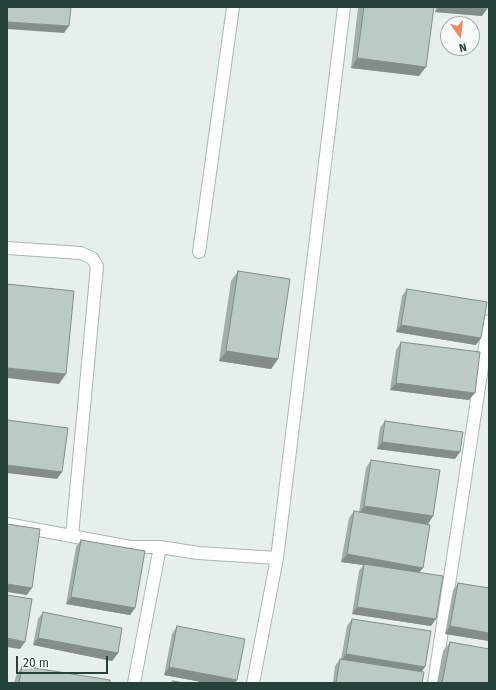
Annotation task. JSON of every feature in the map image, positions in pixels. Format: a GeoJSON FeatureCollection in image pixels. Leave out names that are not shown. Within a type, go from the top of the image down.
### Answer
{"type":"FeatureCollection","features":[{"type":"Feature","properties":{"kind":"street"},"geometry":{"type":"LineString","coordinates":[[199,252],[234,7]]}},
{"type":"Feature","properties":{"kind":"street"},"geometry":{"type":"LineString","coordinates":[[253,683],[277,558],[344,7]]}},
{"type":"Feature","properties":{"kind":"street"},"geometry":{"type":"LineString","coordinates":[[7,248],[81,253],[92,258],[98,266],[72,536]]}},
{"type":"Feature","properties":{"kind":"street"},"geometry":{"type":"LineString","coordinates":[[434,683],[489,321]]}},
{"type":"Feature","properties":{"kind":"street"},"geometry":{"type":"LineString","coordinates":[[7,524],[130,547],[160,547],[198,553],[277,558]]}},
{"type":"Feature","properties":{"kind":"street"},"geometry":{"type":"LineString","coordinates":[[134,683],[160,547]]}},
{"type":"Feature","properties":{"kind":"building"},"geometry":{"type":"Polygon","coordinates":[[[7,7],[71,7],[69,26],[7,22],[7,7]]]}},
{"type":"Feature","properties":{"kind":"building"},"geometry":{"type":"Polygon","coordinates":[[[364,7],[434,7],[426,67],[357,58],[364,7]]]}},
{"type":"Feature","properties":{"kind":"building"},"geometry":{"type":"Polygon","coordinates":[[[463,7],[487,7],[487,9],[463,7]]]}},
{"type":"Feature","properties":{"kind":"building"},"geometry":{"type":"Polygon","coordinates":[[[238,271],[290,279],[278,359],[226,351],[238,271]]]}},
{"type":"Feature","properties":{"kind":"building"},"geometry":{"type":"Polygon","coordinates":[[[7,284],[74,291],[66,374],[7,368],[7,284]]]}},
{"type":"Feature","properties":{"kind":"building"},"geometry":{"type":"Polygon","coordinates":[[[407,289],[487,302],[481,338],[401,325],[407,289]]]}},
{"type":"Feature","properties":{"kind":"building"},"geometry":{"type":"Polygon","coordinates":[[[401,342],[480,352],[475,393],[396,383],[401,342]]]}},
{"type":"Feature","properties":{"kind":"building"},"geometry":{"type":"Polygon","coordinates":[[[7,420],[68,428],[62,472],[7,465],[7,420]]]}},
{"type":"Feature","properties":{"kind":"building"},"geometry":{"type":"Polygon","coordinates":[[[385,421],[463,432],[460,452],[382,442],[385,421]]]}},
{"type":"Feature","properties":{"kind":"building"},"geometry":{"type":"Polygon","coordinates":[[[371,460],[440,470],[433,516],[364,506],[371,460]]]}},
{"type":"Feature","properties":{"kind":"building"},"geometry":{"type":"Polygon","coordinates":[[[354,511],[430,525],[423,568],[347,554],[354,511]]]}},
{"type":"Feature","properties":{"kind":"building"},"geometry":{"type":"Polygon","coordinates":[[[7,524],[40,529],[32,588],[7,584],[7,524]]]}},
{"type":"Feature","properties":{"kind":"building"},"geometry":{"type":"Polygon","coordinates":[[[81,540],[145,551],[135,608],[71,597],[81,540]]]}},
{"type":"Feature","properties":{"kind":"building"},"geometry":{"type":"Polygon","coordinates":[[[364,564],[443,576],[436,619],[357,607],[364,564]]]}},
{"type":"Feature","properties":{"kind":"building"},"geometry":{"type":"Polygon","coordinates":[[[458,583],[489,588],[489,633],[450,626],[458,583]]]}},
{"type":"Feature","properties":{"kind":"building"},"geometry":{"type":"Polygon","coordinates":[[[7,595],[32,599],[25,642],[7,638],[7,595]]]}},
{"type":"Feature","properties":{"kind":"building"},"geometry":{"type":"Polygon","coordinates":[[[43,612],[122,628],[118,653],[38,638],[43,612]]]}},
{"type":"Feature","properties":{"kind":"building"},"geometry":{"type":"Polygon","coordinates":[[[352,619],[431,631],[425,667],[346,654],[352,619]]]}},
{"type":"Feature","properties":{"kind":"building"},"geometry":{"type":"Polygon","coordinates":[[[177,626],[245,639],[237,680],[169,667],[177,626]]]}},
{"type":"Feature","properties":{"kind":"building"},"geometry":{"type":"Polygon","coordinates":[[[450,642],[489,649],[489,683],[442,683],[450,642]]]}},
{"type":"Feature","properties":{"kind":"building"},"geometry":{"type":"Polygon","coordinates":[[[340,659],[424,672],[422,683],[336,683],[340,659]]]}},
{"type":"Feature","properties":{"kind":"building"},"geometry":{"type":"Polygon","coordinates":[[[22,666],[110,680],[110,683],[19,683],[22,666]]]}},
{"type":"Feature","properties":{"kind":"building"},"geometry":{"type":"Polygon","coordinates":[[[173,681],[184,683],[172,683],[173,681]]]}}]}
